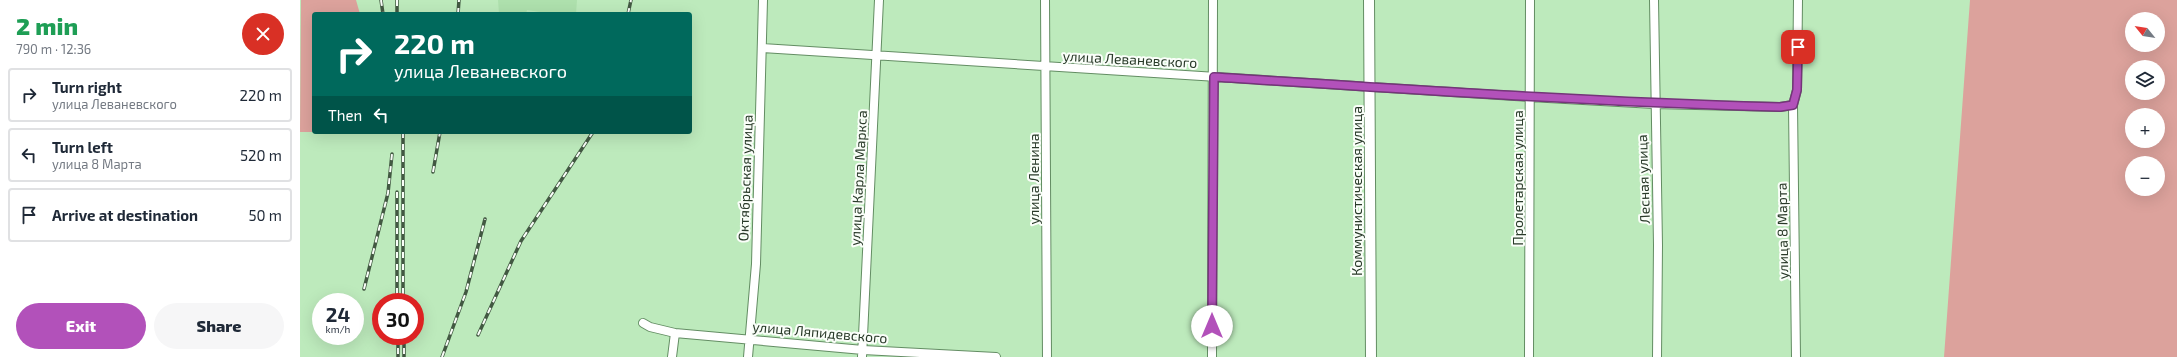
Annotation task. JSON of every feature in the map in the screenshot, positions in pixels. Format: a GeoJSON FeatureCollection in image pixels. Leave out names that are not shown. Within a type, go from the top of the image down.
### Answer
{"type":"FeatureCollection","features":[{"type":"Feature","properties":{"kind":"street","name":"Октябрьская улица"},"geometry":{"type":"LineString","coordinates":[[748,357],[756,264],[763,0]]}},
{"type":"Feature","properties":{"kind":"street","name":"улица Карла Маркса"},"geometry":{"type":"LineString","coordinates":[[863,353],[879,0]]}},
{"type":"Feature","properties":{"kind":"street","name":"улица Ленина"},"geometry":{"type":"LineString","coordinates":[[1045,0],[1046,357]]}},
{"type":"Feature","properties":{"kind":"street"},"geometry":{"type":"LineString","coordinates":[[1212,357],[1214,77],[1213,0]]}},
{"type":"Feature","properties":{"kind":"street","name":"Коммунистическая улица"},"geometry":{"type":"LineString","coordinates":[[1369,0],[1371,357]]}},
{"type":"Feature","properties":{"kind":"street","name":"Пролетарская улица"},"geometry":{"type":"LineString","coordinates":[[1529,357],[1530,0]]}},
{"type":"Feature","properties":{"kind":"street","name":"Лесная улица"},"geometry":{"type":"LineString","coordinates":[[1654,0],[1654,104],[1658,245],[1657,357]]}},
{"type":"Feature","properties":{"kind":"street"},"geometry":{"type":"LineString","coordinates":[[1793,105],[1797,90],[1798,0]]}},
{"type":"Feature","properties":{"kind":"street","name":"улица Леваневского"},"geometry":{"type":"LineString","coordinates":[[762,48],[1045,67],[1654,104],[1780,107],[1793,105]]}},
{"type":"Feature","properties":{"kind":"street","name":"улица 8 Марта"},"geometry":{"type":"LineString","coordinates":[[1793,105],[1796,357]]}},
{"type":"Feature","properties":{"kind":"street","name":"улица Ляпидевского"},"geometry":{"type":"LineString","coordinates":[[643,323],[650,327],[675,333],[750,338],[863,353],[996,357]]}},
{"type":"Feature","properties":{"kind":"street"},"geometry":{"type":"LineString","coordinates":[[672,357],[675,333]]}},
{"type":"Feature","properties":{"kind":"shaded area"},"geometry":{"type":"Polygon","coordinates":[[[301,0],[356,0],[359,12],[312,12],[312,132],[300,132],[301,0]]]}},
{"type":"Feature","properties":{"kind":"shaded area"},"geometry":{"type":"Polygon","coordinates":[[[498,0],[577,0],[576,12],[540,12],[527,10],[526,12],[499,12],[498,0]]]}},
{"type":"Feature","properties":{"kind":"shaded area"},"geometry":{"type":"Polygon","coordinates":[[[1970,0],[2177,0],[2177,357],[1944,357],[1970,0]]]}},
{"type":"Feature","properties":{"kind":"railway"},"geometry":{"type":"LineString","coordinates":[[381,0],[383,12]]}},
{"type":"Feature","properties":{"kind":"railway"},"geometry":{"type":"LineString","coordinates":[[397,0],[397,12]]}},
{"type":"Feature","properties":{"kind":"railway"},"geometry":{"type":"LineString","coordinates":[[458,12],[459,0]]}},
{"type":"Feature","properties":{"kind":"railway"},"geometry":{"type":"LineString","coordinates":[[628,12],[631,0]]}},
{"type":"Feature","properties":{"kind":"railway"},"geometry":{"type":"LineString","coordinates":[[403,134],[403,293]]}},
{"type":"Feature","properties":{"kind":"railway"},"geometry":{"type":"LineString","coordinates":[[433,172],[440,134]]}},
{"type":"Feature","properties":{"kind":"railway"},"geometry":{"type":"LineString","coordinates":[[478,335],[521,241],[592,134]]}},
{"type":"Feature","properties":{"kind":"railway"},"geometry":{"type":"LineString","coordinates":[[364,289],[388,193],[392,154]]}},
{"type":"Feature","properties":{"kind":"railway"},"geometry":{"type":"LineString","coordinates":[[397,192],[397,293]]}},
{"type":"Feature","properties":{"kind":"railway"},"geometry":{"type":"LineString","coordinates":[[442,357],[466,292],[485,219]]}},
{"type":"Feature","properties":{"kind":"railway"},"geometry":{"type":"LineString","coordinates":[[398,345],[398,357]]}},
{"type":"Feature","properties":{"kind":"railway"},"geometry":{"type":"LineString","coordinates":[[404,345],[404,357]]}},
{"type":"Feature","properties":{"kind":"route"},"geometry":{"type":"LineString","coordinates":[[1212,326],[1214,77],[1654,104],[1780,107],[1793,105],[1797,90],[1798,47]]}}]}
